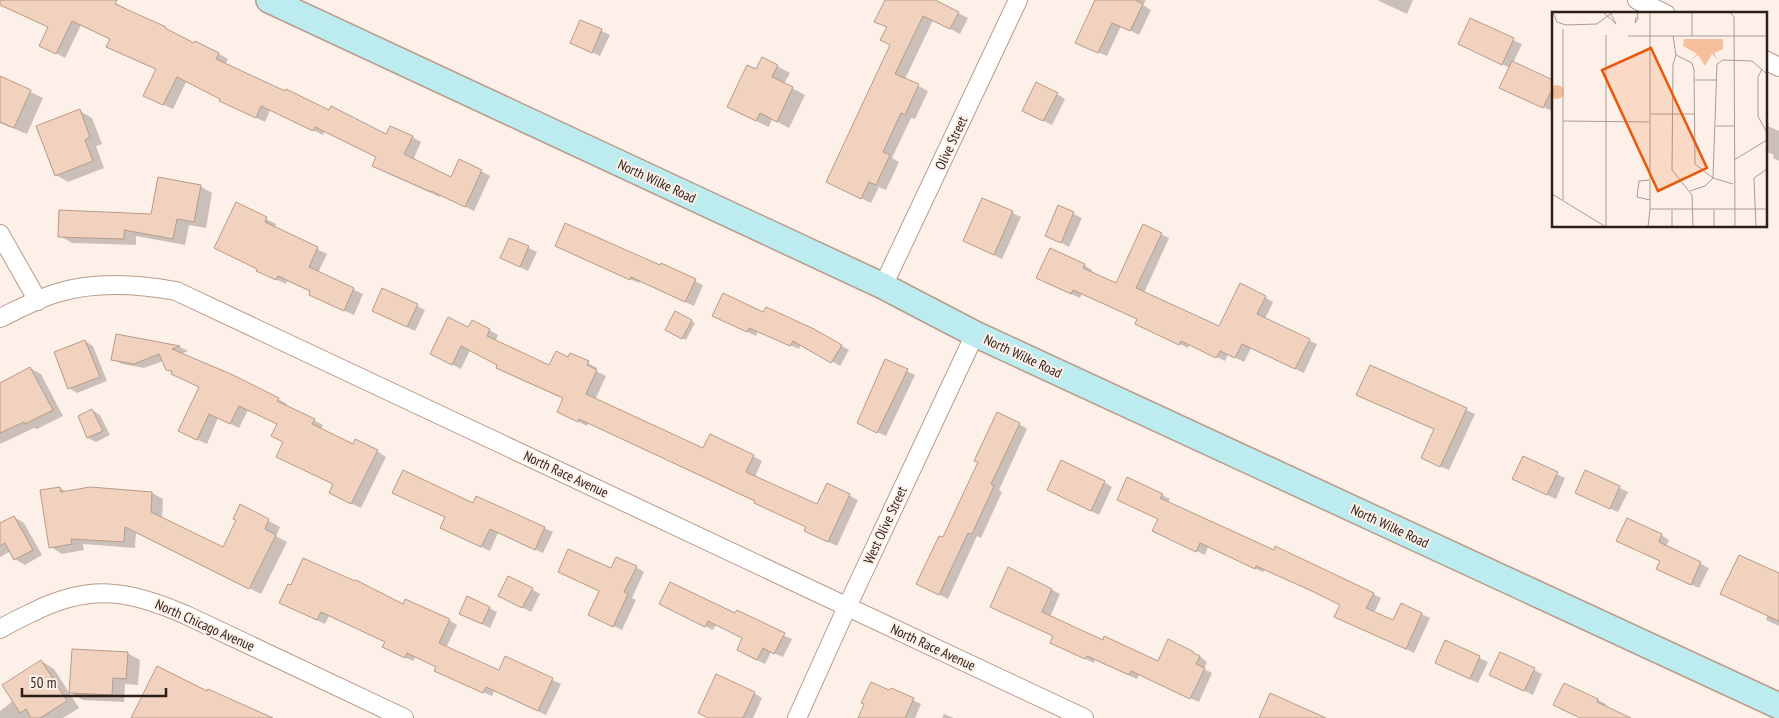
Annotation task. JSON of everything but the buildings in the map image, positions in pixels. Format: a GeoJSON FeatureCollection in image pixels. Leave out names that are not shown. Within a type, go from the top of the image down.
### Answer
{"type":"FeatureCollection","features":[{"type":"Feature","properties":{"kind":"street","name":"North Wilke Road"},"geometry":{"type":"LineString","coordinates":[[269,0],[883,286],[975,334],[1779,706]]}},
{"type":"Feature","properties":{"kind":"street","name":"Olive Street"},"geometry":{"type":"LineString","coordinates":[[883,286],[1018,0]]}},
{"type":"Feature","properties":{"kind":"street"},"geometry":{"type":"LineString","coordinates":[[1637,0],[1662,12]]}},
{"type":"Feature","properties":{"kind":"street"},"geometry":{"type":"LineString","coordinates":[[1766,60],[1779,67]]}},
{"type":"Feature","properties":{"kind":"street"},"geometry":{"type":"LineString","coordinates":[[0,234],[38,300]]}},
{"type":"Feature","properties":{"kind":"street","name":"North Race Avenue"},"geometry":{"type":"LineString","coordinates":[[0,318],[38,300],[81,288],[136,285],[176,291],[1084,718]]}},
{"type":"Feature","properties":{"kind":"street","name":"West Olive Street"},"geometry":{"type":"LineString","coordinates":[[797,718],[975,334]]}},
{"type":"Feature","properties":{"kind":"street","name":"North Chicago Avenue"},"geometry":{"type":"LineString","coordinates":[[0,629],[58,601],[95,592],[134,596],[153,601],[186,615],[404,718]]}}]}
